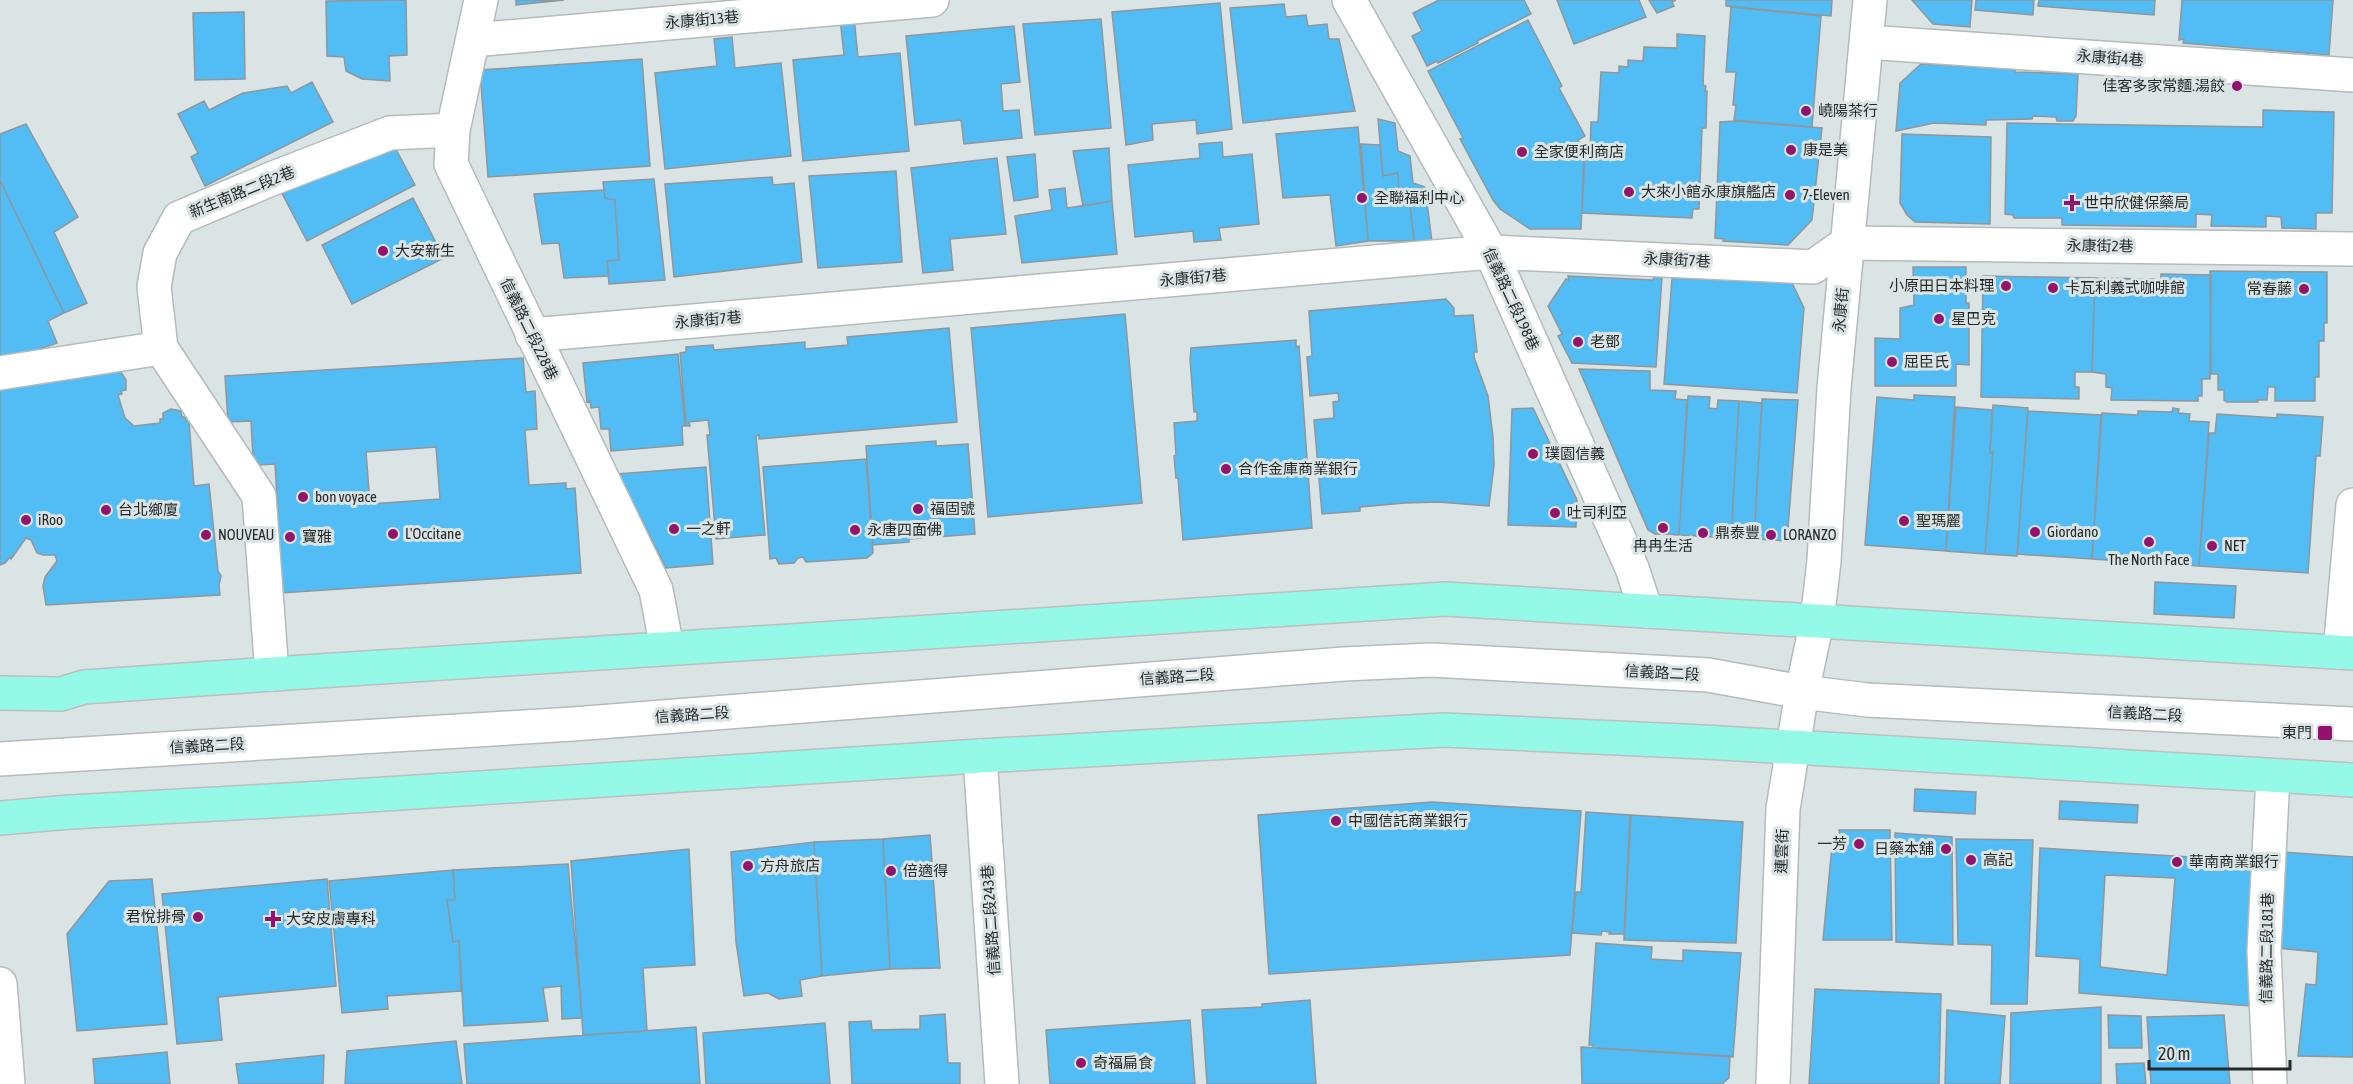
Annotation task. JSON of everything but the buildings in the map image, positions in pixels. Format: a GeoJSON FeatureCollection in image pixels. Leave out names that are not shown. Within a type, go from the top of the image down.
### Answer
{"type":"FeatureCollection","features":[{"type":"Feature","properties":{"kind":"main road"},"geometry":{"type":"LineString","coordinates":[[0,693],[61,694],[84,687],[272,674],[1445,599],[2347,653]]}},
{"type":"Feature","properties":{"kind":"main road"},"geometry":{"type":"LineString","coordinates":[[0,818],[980,756],[1444,730],[2353,780]]}},
{"type":"Feature","properties":{"kind":"street","name":"信義路二段228巷"},"geometry":{"type":"LineString","coordinates":[[481,0],[453,130],[451,164],[656,590],[667,648]]}},
{"type":"Feature","properties":{"kind":"street","name":"永康街13巷"},"geometry":{"type":"LineString","coordinates":[[472,40],[932,0]]}},
{"type":"Feature","properties":{"kind":"street","name":"信義路二段198巷"},"geometry":{"type":"LineString","coordinates":[[1349,0],[1491,252],[1632,568],[1646,611]]}},
{"type":"Feature","properties":{"kind":"street","name":"永康街"},"geometry":{"type":"LineString","coordinates":[[1817,621],[1824,561],[1834,388],[1870,0]]}},
{"type":"Feature","properties":{"kind":"street","name":"永康街4巷"},"geometry":{"type":"LineString","coordinates":[[1866,42],[2353,75]]}},
{"type":"Feature","properties":{"kind":"street","name":"新生南路二段2巷"},"geometry":{"type":"LineString","coordinates":[[161,348],[154,287],[160,253],[179,218],[390,133],[453,130]]}},
{"type":"Feature","properties":{"kind":"street","name":"永康街7巷"},"geometry":{"type":"LineString","coordinates":[[532,335],[1491,252],[1813,267],[1847,243]]}},
{"type":"Feature","properties":{"kind":"street","name":"永康街2巷"},"geometry":{"type":"LineString","coordinates":[[1847,243],[2353,249]]}},
{"type":"Feature","properties":{"kind":"street"},"geometry":{"type":"LineString","coordinates":[[0,373],[161,348],[259,496],[272,674]]}},
{"type":"Feature","properties":{"kind":"street"},"geometry":{"type":"LineString","coordinates":[[2347,653],[2353,505]]}},
{"type":"Feature","properties":{"kind":"street","name":"連雲街"},"geometry":{"type":"LineString","coordinates":[[1773,1084],[1783,809],[1802,692],[1817,621]]}},
{"type":"Feature","properties":{"kind":"street","name":"信義路二段"},"geometry":{"type":"LineString","coordinates":[[0,759],[573,724],[1344,664],[1431,660],[1708,675],[1802,692],[1868,700],[2353,724]]}},
{"type":"Feature","properties":{"kind":"street","name":"信義路二段243巷"},"geometry":{"type":"LineString","coordinates":[[980,756],[1002,1084]]}},
{"type":"Feature","properties":{"kind":"street","name":"信義路二段181巷"},"geometry":{"type":"LineString","coordinates":[[2270,1084],[2264,951],[2273,776]]}},
{"type":"Feature","properties":{"kind":"street"},"geometry":{"type":"LineString","coordinates":[[0,984],[8,1084]]}},
{"type":"Feature","properties":{"kind":"place","name":"佳客多家常麵.湯餃"},"geometry":{"type":"Point","coordinates":[2237,86]}},
{"type":"Feature","properties":{"kind":"place","name":"嶢陽茶行"},"geometry":{"type":"Point","coordinates":[1806,111]}},
{"type":"Feature","properties":{"kind":"place","name":"康是美"},"geometry":{"type":"Point","coordinates":[1791,150]}},
{"type":"Feature","properties":{"kind":"place","name":"全家便利商店"},"geometry":{"type":"Point","coordinates":[1522,152]}},
{"type":"Feature","properties":{"kind":"place","name":"大來小館永康旗艦店"},"geometry":{"type":"Point","coordinates":[1629,192]}},
{"type":"Feature","properties":{"kind":"place","name":"7-Eleven"},"geometry":{"type":"Point","coordinates":[1790,195]}},
{"type":"Feature","properties":{"kind":"place","name":"全聯福利中心"},"geometry":{"type":"Point","coordinates":[1362,198]}},
{"type":"Feature","properties":{"kind":"place","name":"世中欣健保藥局"},"geometry":{"type":"Point","coordinates":[2072,203]}},
{"type":"Feature","properties":{"kind":"place","name":"大安新生"},"geometry":{"type":"Point","coordinates":[383,251]}},
{"type":"Feature","properties":{"kind":"place","name":"小原田日本料理"},"geometry":{"type":"Point","coordinates":[2006,286]}},
{"type":"Feature","properties":{"kind":"place","name":"卡瓦利義式咖啡館"},"geometry":{"type":"Point","coordinates":[2053,288]}},
{"type":"Feature","properties":{"kind":"place","name":"常春藤"},"geometry":{"type":"Point","coordinates":[2304,289]}},
{"type":"Feature","properties":{"kind":"place","name":"星巴克"},"geometry":{"type":"Point","coordinates":[1939,319]}},
{"type":"Feature","properties":{"kind":"place","name":"老鄧"},"geometry":{"type":"Point","coordinates":[1578,342]}},
{"type":"Feature","properties":{"kind":"place","name":"屈臣氏"},"geometry":{"type":"Point","coordinates":[1892,362]}},
{"type":"Feature","properties":{"kind":"place","name":"璞園信義"},"geometry":{"type":"Point","coordinates":[1533,454]}},
{"type":"Feature","properties":{"kind":"place","name":"合作金庫商業銀行"},"geometry":{"type":"Point","coordinates":[1226,469]}},
{"type":"Feature","properties":{"kind":"place","name":"bon voyace"},"geometry":{"type":"Point","coordinates":[303,497]}},
{"type":"Feature","properties":{"kind":"place","name":"福固號"},"geometry":{"type":"Point","coordinates":[918,509]}},
{"type":"Feature","properties":{"kind":"place","name":"台北鄉廈"},"geometry":{"type":"Point","coordinates":[106,510]}},
{"type":"Feature","properties":{"kind":"place","name":"吐司利亞"},"geometry":{"type":"Point","coordinates":[1555,513]}},
{"type":"Feature","properties":{"kind":"place","name":"iRoo"},"geometry":{"type":"Point","coordinates":[26,520]}},
{"type":"Feature","properties":{"kind":"place","name":"聖瑪麗"},"geometry":{"type":"Point","coordinates":[1904,521]}},
{"type":"Feature","properties":{"kind":"place","name":"冉冉生活"},"geometry":{"type":"Point","coordinates":[1663,528]}},
{"type":"Feature","properties":{"kind":"place","name":"一之軒"},"geometry":{"type":"Point","coordinates":[674,529]}},
{"type":"Feature","properties":{"kind":"place","name":"永唐四面佛"},"geometry":{"type":"Point","coordinates":[855,530]}},
{"type":"Feature","properties":{"kind":"place","name":"Giordano"},"geometry":{"type":"Point","coordinates":[2035,532]}},
{"type":"Feature","properties":{"kind":"place","name":"鼎泰豐"},"geometry":{"type":"Point","coordinates":[1703,533]}},
{"type":"Feature","properties":{"kind":"place","name":"L'Occitane"},"geometry":{"type":"Point","coordinates":[393,534]}},
{"type":"Feature","properties":{"kind":"place","name":"NOUVEAU"},"geometry":{"type":"Point","coordinates":[206,535]}},
{"type":"Feature","properties":{"kind":"place","name":"LORANZO"},"geometry":{"type":"Point","coordinates":[1771,535]}},
{"type":"Feature","properties":{"kind":"place","name":"寶雅"},"geometry":{"type":"Point","coordinates":[290,537]}},
{"type":"Feature","properties":{"kind":"place","name":"The North Face"},"geometry":{"type":"Point","coordinates":[2149,542]}},
{"type":"Feature","properties":{"kind":"place","name":"NET"},"geometry":{"type":"Point","coordinates":[2212,546]}},
{"type":"Feature","properties":{"kind":"place","name":"東門"},"geometry":{"type":"Point","coordinates":[2325,733]}},
{"type":"Feature","properties":{"kind":"place","name":"中國信託商業銀行"},"geometry":{"type":"Point","coordinates":[1336,821]}},
{"type":"Feature","properties":{"kind":"place","name":"一芳"},"geometry":{"type":"Point","coordinates":[1859,844]}},
{"type":"Feature","properties":{"kind":"place","name":"日藥本舖"},"geometry":{"type":"Point","coordinates":[1946,849]}},
{"type":"Feature","properties":{"kind":"place","name":"高記"},"geometry":{"type":"Point","coordinates":[1971,860]}},
{"type":"Feature","properties":{"kind":"place","name":"華南商業銀行"},"geometry":{"type":"Point","coordinates":[2177,862]}},
{"type":"Feature","properties":{"kind":"place","name":"方舟旅店"},"geometry":{"type":"Point","coordinates":[748,866]}},
{"type":"Feature","properties":{"kind":"place","name":"倍適得"},"geometry":{"type":"Point","coordinates":[891,871]}},
{"type":"Feature","properties":{"kind":"place","name":"君悅排骨"},"geometry":{"type":"Point","coordinates":[198,917]}},
{"type":"Feature","properties":{"kind":"place","name":"大安皮膚專科"},"geometry":{"type":"Point","coordinates":[273,919]}},
{"type":"Feature","properties":{"kind":"place","name":"奇福扁食"},"geometry":{"type":"Point","coordinates":[1081,1063]}}]}
